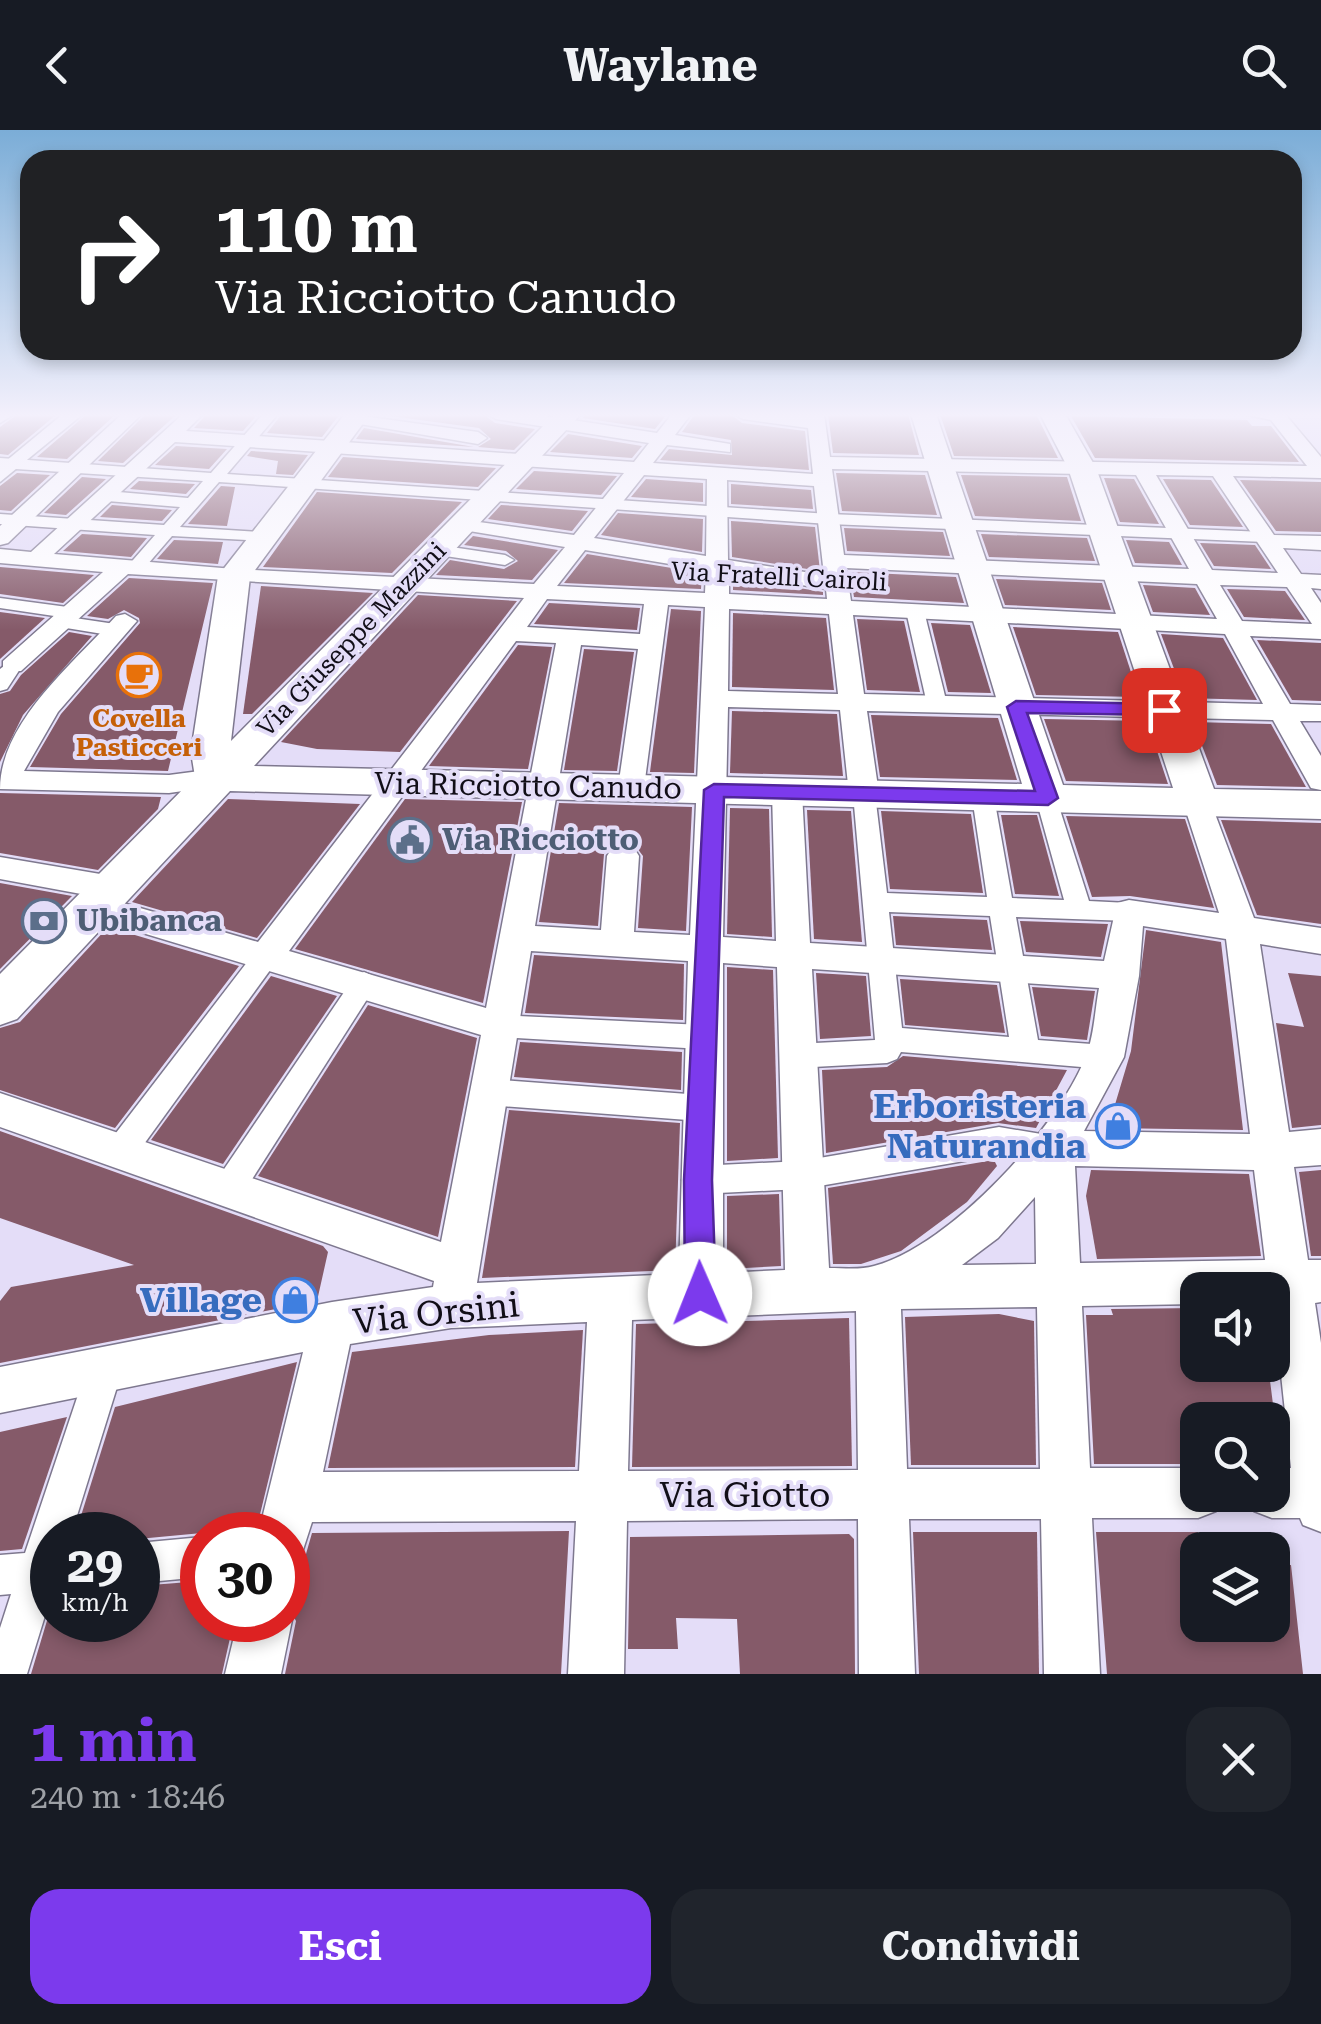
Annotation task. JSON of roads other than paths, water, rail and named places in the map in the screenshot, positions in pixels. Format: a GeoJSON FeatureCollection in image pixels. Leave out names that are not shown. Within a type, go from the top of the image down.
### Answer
{"type":"FeatureCollection","features":[{"type":"Feature","properties":{"kind":"main road"},"geometry":{"type":"LineString","coordinates":[[215,778],[210,752],[234,576],[299,486]]}},
{"type":"Feature","properties":{"kind":"main road","name":"Via Giuseppe Mazzini"},"geometry":{"type":"LineString","coordinates":[[0,1005],[501,486]]}},
{"type":"Feature","properties":{"kind":"main road"},"geometry":{"type":"LineString","coordinates":[[946,486],[1048,798]]}},
{"type":"Feature","properties":{"kind":"main road"},"geometry":{"type":"LineString","coordinates":[[1088,486],[1198,802]]}},
{"type":"Feature","properties":{"kind":"main road","name":"Via Ricciotto Canudo"},"geometry":{"type":"LineString","coordinates":[[215,778],[1321,805]]}},
{"type":"Feature","properties":{"kind":"street"},"geometry":{"type":"LineString","coordinates":[[0,538],[10,519],[51,486]]}},
{"type":"Feature","properties":{"kind":"street"},"geometry":{"type":"LineString","coordinates":[[38,558],[117,486]]}},
{"type":"Feature","properties":{"kind":"street"},"geometry":{"type":"LineString","coordinates":[[4,672],[128,567],[168,530],[206,486]]}},
{"type":"Feature","properties":{"kind":"street"},"geometry":{"type":"LineString","coordinates":[[315,486],[829,519],[1321,543]]}},
{"type":"Feature","properties":{"kind":"street"},"geometry":{"type":"LineString","coordinates":[[120,1152],[394,782],[625,486]]}},
{"type":"Feature","properties":{"kind":"street"},"geometry":{"type":"LineString","coordinates":[[700,1294],[698,1180],[714,790],[720,564],[717,486]]}},
{"type":"Feature","properties":{"kind":"street"},"geometry":{"type":"LineString","coordinates":[[795,1056],[887,1051],[889,1039],[864,794],[825,486]]}},
{"type":"Feature","properties":{"kind":"street"},"geometry":{"type":"LineString","coordinates":[[1153,486],[1321,780]]}},
{"type":"Feature","properties":{"kind":"street"},"geometry":{"type":"LineString","coordinates":[[1230,486],[1321,620]]}},
{"type":"Feature","properties":{"kind":"street"},"geometry":{"type":"LineString","coordinates":[[107,496],[192,503]]}},
{"type":"Feature","properties":{"kind":"street"},"geometry":{"type":"LineString","coordinates":[[10,519],[260,537]]}},
{"type":"Feature","properties":{"kind":"street"},"geometry":{"type":"LineString","coordinates":[[465,524],[837,584],[973,567],[1321,582]]}},
{"type":"Feature","properties":{"kind":"street"},"geometry":{"type":"LineString","coordinates":[[438,550],[505,560]]}},
{"type":"Feature","properties":{"kind":"street","name":"Via Fratelli Cairoli"},"geometry":{"type":"LineString","coordinates":[[0,556],[234,576],[718,600],[837,584],[915,611],[1321,632]]}},
{"type":"Feature","properties":{"kind":"street"},"geometry":{"type":"LineString","coordinates":[[633,788],[657,597]]}},
{"type":"Feature","properties":{"kind":"street"},"geometry":{"type":"LineString","coordinates":[[0,603],[120,626]]}},
{"type":"Feature","properties":{"kind":"street"},"geometry":{"type":"LineString","coordinates":[[915,611],[937,704]]}},
{"type":"Feature","properties":{"kind":"street"},"geometry":{"type":"LineString","coordinates":[[2,780],[74,673],[120,626]]}},
{"type":"Feature","properties":{"kind":"street"},"geometry":{"type":"LineString","coordinates":[[510,633],[652,642]]}},
{"type":"Feature","properties":{"kind":"street"},"geometry":{"type":"LineString","coordinates":[[0,1110],[229,1188],[454,1288],[570,636]]}},
{"type":"Feature","properties":{"kind":"street"},"geometry":{"type":"LineString","coordinates":[[4,672],[74,673]]}},
{"type":"Feature","properties":{"kind":"street"},"geometry":{"type":"LineString","coordinates":[[715,700],[1321,714]]}},
{"type":"Feature","properties":{"kind":"street"},"geometry":{"type":"LineString","coordinates":[[2,780],[169,784],[215,778]]}},
{"type":"Feature","properties":{"kind":"street"},"geometry":{"type":"LineString","coordinates":[[787,792],[795,1056],[808,1290]]}},
{"type":"Feature","properties":{"kind":"street"},"geometry":{"type":"LineString","coordinates":[[983,797],[1025,1048]]}},
{"type":"Feature","properties":{"kind":"street"},"geometry":{"type":"LineString","coordinates":[[1048,798],[1080,912]]}},
{"type":"Feature","properties":{"kind":"street"},"geometry":{"type":"LineString","coordinates":[[1198,802],[1242,930],[1270,1152],[1305,1281],[1308,1497]]}},
{"type":"Feature","properties":{"kind":"street"},"geometry":{"type":"LineString","coordinates":[[617,942],[623,856]]}},
{"type":"Feature","properties":{"kind":"street"},"geometry":{"type":"LineString","coordinates":[[0,868],[104,897],[267,956],[499,1026],[702,1038]]}},
{"type":"Feature","properties":{"kind":"street"},"geometry":{"type":"LineString","coordinates":[[873,902],[1129,912],[1321,941]]}},
{"type":"Feature","properties":{"kind":"street","name":"Via Orsini"},"geometry":{"type":"LineString","coordinates":[[878,1288],[945,1252],[983,1224],[1054,1148],[1105,1057],[1122,976],[1129,912]]}},
{"type":"Feature","properties":{"kind":"street"},"geometry":{"type":"LineString","coordinates":[[514,936],[1122,976]]}},
{"type":"Feature","properties":{"kind":"street"},"geometry":{"type":"LineString","coordinates":[[229,1188],[364,983]]}},
{"type":"Feature","properties":{"kind":"street"},"geometry":{"type":"LineString","coordinates":[[889,1039],[1105,1057]]}},
{"type":"Feature","properties":{"kind":"street"},"geometry":{"type":"LineString","coordinates":[[488,1092],[701,1108]]}},
{"type":"Feature","properties":{"kind":"street"},"geometry":{"type":"LineString","coordinates":[[698,1180],[802,1175],[998,1141],[1054,1148],[1270,1152],[1321,1146]]}},
{"type":"Feature","properties":{"kind":"street"},"geometry":{"type":"LineString","coordinates":[[1054,1148],[1072,1674]]}},
{"type":"Feature","properties":{"kind":"street","name":"Via Orsini"},"geometry":{"type":"LineString","coordinates":[[0,1390],[332,1324],[454,1288],[610,1298],[1059,1283],[1305,1281]]}},
{"type":"Feature","properties":{"kind":"street"},"geometry":{"type":"LineString","coordinates":[[878,1288],[887,1674]]}},
{"type":"Feature","properties":{"kind":"street"},"geometry":{"type":"LineString","coordinates":[[596,1674],[610,1298]]}},
{"type":"Feature","properties":{"kind":"street"},"geometry":{"type":"LineString","coordinates":[[289,1512],[332,1324]]}},
{"type":"Feature","properties":{"kind":"street"},"geometry":{"type":"LineString","coordinates":[[6,1674],[29,1572],[104,1371]]}},
{"type":"Feature","properties":{"kind":"street","name":"Via Giotto"},"geometry":{"type":"LineString","coordinates":[[310,1515],[602,1496],[1180,1493]]}},
{"type":"Feature","properties":{"kind":"street"},"geometry":{"type":"LineString","coordinates":[[253,1674],[260,1642]]}},
{"type":"Feature","properties":{"kind":"place","name":"Covella Pasticceri"},"geometry":{"type":"Point","coordinates":[139,675]}},
{"type":"Feature","properties":{"kind":"place","name":"Via Ricciotto"},"geometry":{"type":"Point","coordinates":[410,840]}},
{"type":"Feature","properties":{"kind":"place","name":"Ubibanca"},"geometry":{"type":"Point","coordinates":[44,921]}},
{"type":"Feature","properties":{"kind":"place","name":"Erboristeria Naturandia"},"geometry":{"type":"Point","coordinates":[1118,1126]}},
{"type":"Feature","properties":{"kind":"place","name":"Village"},"geometry":{"type":"Point","coordinates":[295,1300]}}]}
